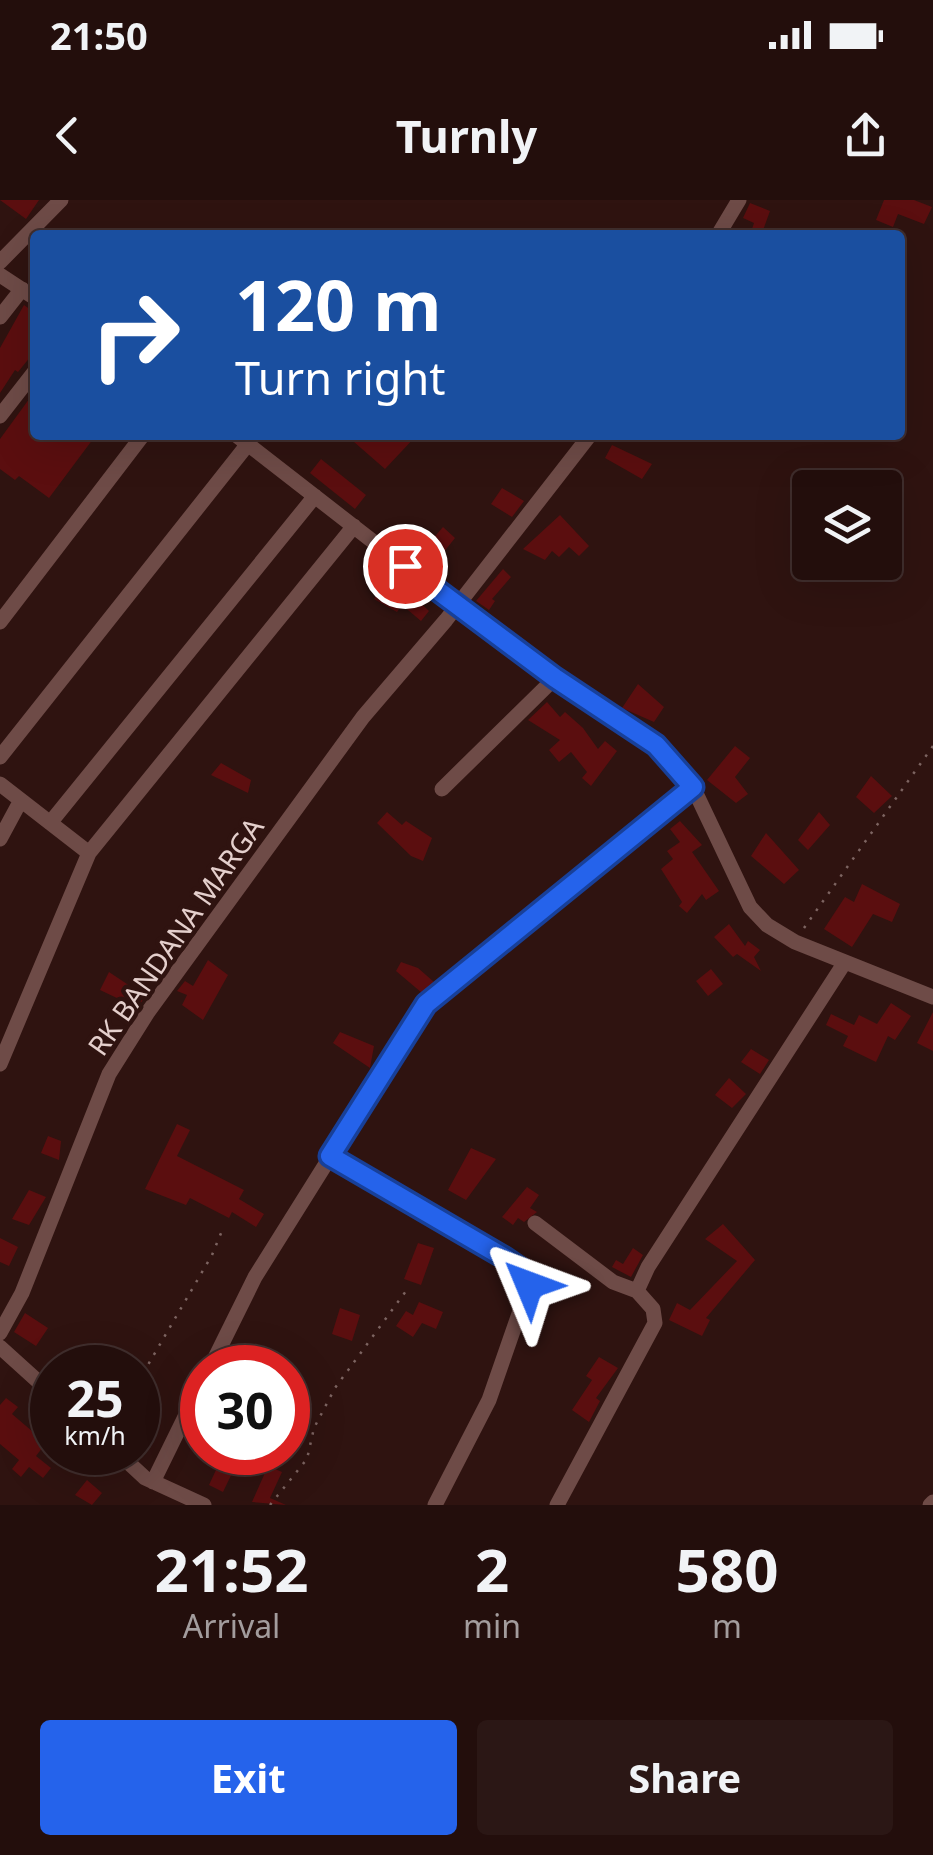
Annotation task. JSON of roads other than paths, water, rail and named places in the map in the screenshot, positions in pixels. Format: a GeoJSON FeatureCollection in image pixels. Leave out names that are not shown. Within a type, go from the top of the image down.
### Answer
{"type":"FeatureCollection","features":[{"type":"Feature","properties":{"kind":"street"},"geometry":{"type":"LineString","coordinates":[[31,230],[61,200]]}},
{"type":"Feature","properties":{"kind":"street"},"geometry":{"type":"LineString","coordinates":[[721,230],[739,200]]}},
{"type":"Feature","properties":{"kind":"street"},"geometry":{"type":"LineString","coordinates":[[0,262],[30,232]]}},
{"type":"Feature","properties":{"kind":"street"},"geometry":{"type":"LineString","coordinates":[[0,276],[28,293],[0,317]]}},
{"type":"Feature","properties":{"kind":"street"},"geometry":{"type":"LineString","coordinates":[[0,416],[30,377]]}},
{"type":"Feature","properties":{"kind":"street"},"geometry":{"type":"LineString","coordinates":[[0,622],[139,440]]}},
{"type":"Feature","properties":{"kind":"street"},"geometry":{"type":"LineString","coordinates":[[0,756],[242,440],[456,606],[656,745],[693,787],[750,907],[768,926],[795,942],[933,997]]}},
{"type":"Feature","properties":{"kind":"street","name":"RK BANDANA MARGA"},"geometry":{"type":"LineString","coordinates":[[0,1333],[22,1293],[109,1074],[164,989],[230,905],[363,717],[586,440]]}},
{"type":"Feature","properties":{"kind":"street"},"geometry":{"type":"LineString","coordinates":[[50,823],[314,496]]}},
{"type":"Feature","properties":{"kind":"street"},"geometry":{"type":"LineString","coordinates":[[0,1064],[89,853],[354,526]]}},
{"type":"Feature","properties":{"kind":"street"},"geometry":{"type":"LineString","coordinates":[[442,790],[555,678]]}},
{"type":"Feature","properties":{"kind":"street"},"geometry":{"type":"LineString","coordinates":[[0,784],[89,853]]}},
{"type":"Feature","properties":{"kind":"street"},"geometry":{"type":"LineString","coordinates":[[221,1345],[255,1277],[426,1004],[693,787]]}},
{"type":"Feature","properties":{"kind":"street"},"geometry":{"type":"LineString","coordinates":[[0,839],[21,800]]}},
{"type":"Feature","properties":{"kind":"street"},"geometry":{"type":"LineString","coordinates":[[637,1290],[844,962]]}},
{"type":"Feature","properties":{"kind":"street"},"geometry":{"type":"LineString","coordinates":[[330,1156],[505,1258],[524,1271],[529,1285],[489,1400],[434,1505]]}},
{"type":"Feature","properties":{"kind":"street"},"geometry":{"type":"LineString","coordinates":[[535,1223],[614,1282],[637,1290],[653,1309],[655,1323],[557,1505]]}},
{"type":"Feature","properties":{"kind":"street"},"geometry":{"type":"LineString","coordinates":[[0,1347],[30,1374]]}},
{"type":"Feature","properties":{"kind":"street"},"geometry":{"type":"LineString","coordinates":[[154,1482],[180,1428]]}},
{"type":"Feature","properties":{"kind":"street"},"geometry":{"type":"LineString","coordinates":[[145,1475],[204,1505]]}}]}
